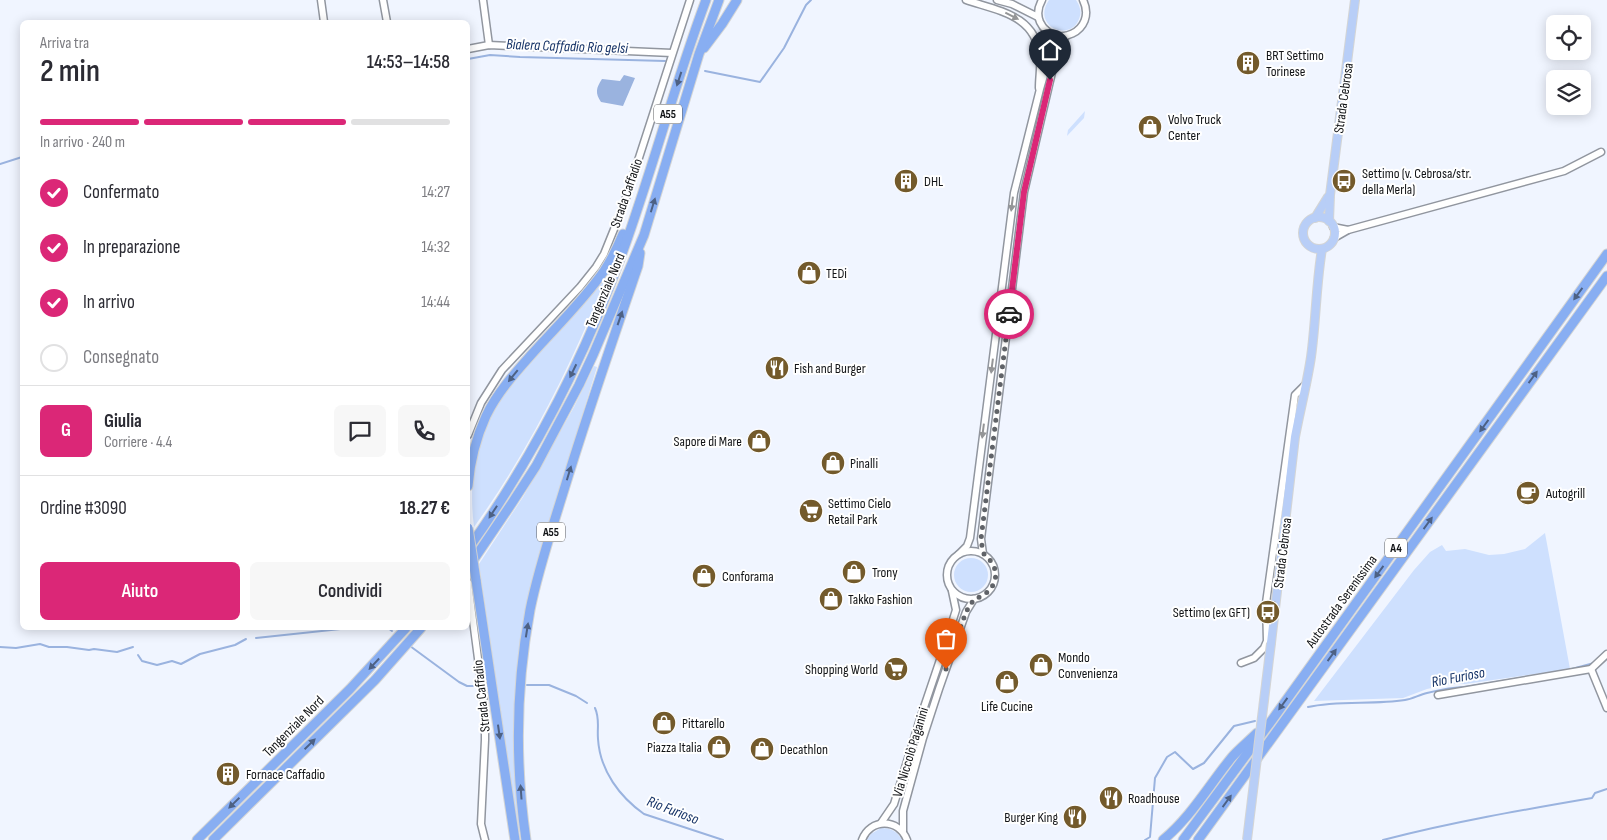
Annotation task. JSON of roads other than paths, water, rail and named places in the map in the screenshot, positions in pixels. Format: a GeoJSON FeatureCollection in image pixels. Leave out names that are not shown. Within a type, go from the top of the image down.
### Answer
{"type":"FeatureCollection","features":[{"type":"Feature","properties":{"kind":"highway","name":"Tangenziale Nord"},"geometry":{"type":"LineString","coordinates":[[470,546],[529,455],[596,321],[642,195],[704,0]]}},
{"type":"Feature","properties":{"kind":"highway","name":"Tangenziale Nord"},"geometry":{"type":"LineString","coordinates":[[470,565],[536,466],[593,355],[644,235],[699,54],[719,0]]}},
{"type":"Feature","properties":{"kind":"highway"},"geometry":{"type":"LineString","coordinates":[[699,54],[722,24],[737,0]]}},
{"type":"Feature","properties":{"kind":"highway","name":"A55"},"geometry":{"type":"LineString","coordinates":[[470,476],[478,436],[490,408],[514,374],[604,271],[642,195]]}},
{"type":"Feature","properties":{"kind":"highway","name":"A55"},"geometry":{"type":"LineString","coordinates":[[526,840],[520,784],[519,707],[530,612],[537,580],[588,413],[638,266],[644,235]]}},
{"type":"Feature","properties":{"kind":"highway","name":"Autostrada Serenissima"},"geometry":{"type":"LineString","coordinates":[[1183,840],[1272,720],[1607,254]]}},
{"type":"Feature","properties":{"kind":"highway","name":"Autostrada Serenissima"},"geometry":{"type":"LineString","coordinates":[[1198,840],[1607,276]]}},
{"type":"Feature","properties":{"kind":"highway"},"geometry":{"type":"LineString","coordinates":[[470,554],[472,581],[515,840]]}},
{"type":"Feature","properties":{"kind":"highway","name":"Tangenziale Nord"},"geometry":{"type":"LineString","coordinates":[[196,840],[350,689],[404,630]]}},
{"type":"Feature","properties":{"kind":"highway","name":"Tangenziale Nord"},"geometry":{"type":"LineString","coordinates":[[213,840],[374,680],[419,630]]}},
{"type":"Feature","properties":{"kind":"highway"},"geometry":{"type":"LineString","coordinates":[[1163,840],[1182,823],[1233,756],[1272,720]]}},
{"type":"Feature","properties":{"kind":"main road","name":"Strada Cebrosa"},"geometry":{"type":"LineString","coordinates":[[1331,224],[1330,196],[1355,0]]}},
{"type":"Feature","properties":{"kind":"main road","name":"Strada Cebrosa"},"geometry":{"type":"LineString","coordinates":[[1315,218],[1330,196]]}},
{"type":"Feature","properties":{"kind":"main road"},"geometry":{"type":"LineString","coordinates":[[1315,218],[1325,218],[1331,224],[1334,238],[1331,244],[1322,249],[1312,248],[1305,242],[1303,232],[1306,223],[1315,218]]}},
{"type":"Feature","properties":{"kind":"main road","name":"Strada Cebrosa"},"geometry":{"type":"LineString","coordinates":[[1312,248],[1319,267]]}},
{"type":"Feature","properties":{"kind":"main road","name":"Strada Cebrosa"},"geometry":{"type":"LineString","coordinates":[[1247,840],[1300,410],[1315,328],[1322,249]]}},
{"type":"Feature","properties":{"kind":"street"},"geometry":{"type":"LineString","coordinates":[[321,0],[324,20]]}},
{"type":"Feature","properties":{"kind":"street"},"geometry":{"type":"LineString","coordinates":[[384,0],[386,20]]}},
{"type":"Feature","properties":{"kind":"street"},"geometry":{"type":"LineString","coordinates":[[483,0],[489,45]]}},
{"type":"Feature","properties":{"kind":"street","name":"Strada Caffadio"},"geometry":{"type":"LineString","coordinates":[[470,430],[481,403],[502,370],[580,287],[604,254],[622,207],[690,0]]}},
{"type":"Feature","properties":{"kind":"street"},"geometry":{"type":"LineString","coordinates":[[966,0],[1016,17],[1030,28],[1038,41],[1040,89]]}},
{"type":"Feature","properties":{"kind":"street"},"geometry":{"type":"LineString","coordinates":[[997,0],[1012,4],[1038,17]]}},
{"type":"Feature","properties":{"kind":"street"},"geometry":{"type":"LineString","coordinates":[[1042,0],[1038,11],[1041,24],[1052,34],[1066,36],[1074,33],[1084,22],[1086,14],[1082,0]]}},
{"type":"Feature","properties":{"kind":"street"},"geometry":{"type":"LineString","coordinates":[[959,554],[975,551],[983,554],[992,562],[995,580],[988,593],[982,597],[966,599],[959,596],[952,591],[946,576],[951,561],[967,546],[970,538],[1014,192],[1049,58],[1050,46],[1046,30]]}},
{"type":"Feature","properties":{"kind":"street"},"geometry":{"type":"LineString","coordinates":[[983,554],[981,539],[1024,192],[1057,51],[1066,36]]}},
{"type":"Feature","properties":{"kind":"street"},"geometry":{"type":"LineString","coordinates":[[470,49],[489,45],[672,54]]}},
{"type":"Feature","properties":{"kind":"street"},"geometry":{"type":"LineString","coordinates":[[1334,238],[1348,230],[1564,171],[1601,152]]}},
{"type":"Feature","properties":{"kind":"street"},"geometry":{"type":"LineString","coordinates":[[1331,224],[1348,230]]}},
{"type":"Feature","properties":{"kind":"street"},"geometry":{"type":"LineString","coordinates":[[1241,664],[1254,658],[1264,648],[1267,641],[1266,603],[1296,395],[1306,384]]}},
{"type":"Feature","properties":{"kind":"street"},"geometry":{"type":"LineString","coordinates":[[1284,475],[1290,487]]}},
{"type":"Feature","properties":{"kind":"street","name":"Via Niccolò Paganini"},"geometry":{"type":"LineString","coordinates":[[862,840],[868,829],[881,823],[894,804],[956,610],[952,591]]}},
{"type":"Feature","properties":{"kind":"street","name":"Via Niccolò Paganini"},"geometry":{"type":"LineString","coordinates":[[902,831],[903,810],[923,738],[966,612],[974,599]]}},
{"type":"Feature","properties":{"kind":"street","name":"Strada Caffadio"},"geometry":{"type":"LineString","coordinates":[[470,604],[485,712],[481,824],[485,840]]}},
{"type":"Feature","properties":{"kind":"street"},"geometry":{"type":"LineString","coordinates":[[1438,695],[1591,670],[1607,654]]}},
{"type":"Feature","properties":{"kind":"street"},"geometry":{"type":"LineString","coordinates":[[1591,670],[1607,708]]}},
{"type":"Feature","properties":{"kind":"street"},"geometry":{"type":"LineString","coordinates":[[881,823],[889,823],[896,826],[902,831],[907,840]]}},
{"type":"Feature","properties":{"kind":"waterway","name":"Bialera Caffadio Rio gelsi"},"geometry":{"type":"LineString","coordinates":[[705,71],[760,82],[784,48],[806,5],[811,0]]}},
{"type":"Feature","properties":{"kind":"waterway","name":"Bialera Caffadio Rio gelsi"},"geometry":{"type":"LineString","coordinates":[[470,59],[490,55],[665,61]]}},
{"type":"Feature","properties":{"kind":"waterway","name":"Bialera Caffadio Rio gelsi"},"geometry":{"type":"LineString","coordinates":[[0,164],[20,158]]}},
{"type":"Feature","properties":{"kind":"waterway","name":"Rio Furioso"},"geometry":{"type":"LineString","coordinates":[[256,638],[331,630]]}},
{"type":"Feature","properties":{"kind":"waterway","name":"Rio Furioso"},"geometry":{"type":"LineString","coordinates":[[138,655],[142,661],[157,665],[172,661],[181,664],[200,654],[235,645],[246,639]]}},
{"type":"Feature","properties":{"kind":"waterway","name":"Rio Furioso"},"geometry":{"type":"LineString","coordinates":[[0,647],[16,648],[40,644],[49,647],[117,652],[133,647]]}},
{"type":"Feature","properties":{"kind":"waterway","name":"Rio Furioso"},"geometry":{"type":"LineString","coordinates":[[410,646],[459,682],[467,686],[476,686]]}},
{"type":"Feature","properties":{"kind":"waterway","name":"Rio Furioso"},"geometry":{"type":"LineString","coordinates":[[1308,707],[1405,700],[1441,690],[1568,670],[1594,663]]}},
{"type":"Feature","properties":{"kind":"waterway","name":"Rio Furioso"},"geometry":{"type":"LineString","coordinates":[[527,685],[549,685],[576,696],[587,703]]}},
{"type":"Feature","properties":{"kind":"waterway","name":"Rio Furioso"},"geometry":{"type":"LineString","coordinates":[[595,708],[598,719],[598,739],[603,762],[613,782],[627,800],[644,814],[723,840]]}},
{"type":"Feature","properties":{"kind":"waterway","name":"Rio Furioso"},"geometry":{"type":"LineString","coordinates":[[1145,840],[1150,837],[1155,778],[1167,757],[1175,752],[1193,769],[1204,763],[1234,726],[1255,721]]}},
{"type":"Feature","properties":{"kind":"waterway"},"geometry":{"type":"LineString","coordinates":[[1383,840],[1461,822],[1592,798],[1595,793],[1607,789]]}},
{"type":"Feature","properties":{"kind":"place","name":"BRT Settimo Torinese"},"geometry":{"type":"Point","coordinates":[1248,63]}},
{"type":"Feature","properties":{"kind":"place","name":"Volvo Truck Center"},"geometry":{"type":"Point","coordinates":[1150,127]}},
{"type":"Feature","properties":{"kind":"place","name":"DHL"},"geometry":{"type":"Point","coordinates":[906,181]}},
{"type":"Feature","properties":{"kind":"place","name":"Settimo (v. Cebrosa/str. della Merla)"},"geometry":{"type":"Point","coordinates":[1344,181]}},
{"type":"Feature","properties":{"kind":"place","name":"TEDi"},"geometry":{"type":"Point","coordinates":[809,273]}},
{"type":"Feature","properties":{"kind":"place","name":"Fish and Burger"},"geometry":{"type":"Point","coordinates":[777,368]}},
{"type":"Feature","properties":{"kind":"place","name":"Sapore di Mare"},"geometry":{"type":"Point","coordinates":[759,441]}},
{"type":"Feature","properties":{"kind":"place","name":"Pinalli"},"geometry":{"type":"Point","coordinates":[833,463]}},
{"type":"Feature","properties":{"kind":"place","name":"Autogrill"},"geometry":{"type":"Point","coordinates":[1528,493]}},
{"type":"Feature","properties":{"kind":"place","name":"Settimo Cielo Retail Park"},"geometry":{"type":"Point","coordinates":[811,511]}},
{"type":"Feature","properties":{"kind":"place","name":"Trony"},"geometry":{"type":"Point","coordinates":[854,572]}},
{"type":"Feature","properties":{"kind":"place","name":"Conforama"},"geometry":{"type":"Point","coordinates":[704,576]}},
{"type":"Feature","properties":{"kind":"place","name":"Takko Fashion"},"geometry":{"type":"Point","coordinates":[831,599]}},
{"type":"Feature","properties":{"kind":"place","name":"Settimo (ex GFT)"},"geometry":{"type":"Point","coordinates":[1268,612]}},
{"type":"Feature","properties":{"kind":"place","name":"Mondo Convenienza"},"geometry":{"type":"Point","coordinates":[1041,665]}},
{"type":"Feature","properties":{"kind":"place","name":"Shopping World"},"geometry":{"type":"Point","coordinates":[896,669]}},
{"type":"Feature","properties":{"kind":"place","name":"Life Cucine"},"geometry":{"type":"Point","coordinates":[1007,682]}},
{"type":"Feature","properties":{"kind":"place","name":"Pittarello"},"geometry":{"type":"Point","coordinates":[664,723]}},
{"type":"Feature","properties":{"kind":"place","name":"Piazza Italia"},"geometry":{"type":"Point","coordinates":[719,747]}},
{"type":"Feature","properties":{"kind":"place","name":"Decathlon"},"geometry":{"type":"Point","coordinates":[762,749]}},
{"type":"Feature","properties":{"kind":"place","name":"Fornace Caffadio"},"geometry":{"type":"Point","coordinates":[228,774]}},
{"type":"Feature","properties":{"kind":"place","name":"Roadhouse"},"geometry":{"type":"Point","coordinates":[1111,798]}},
{"type":"Feature","properties":{"kind":"place","name":"Burger King"},"geometry":{"type":"Point","coordinates":[1075,817]}}]}
